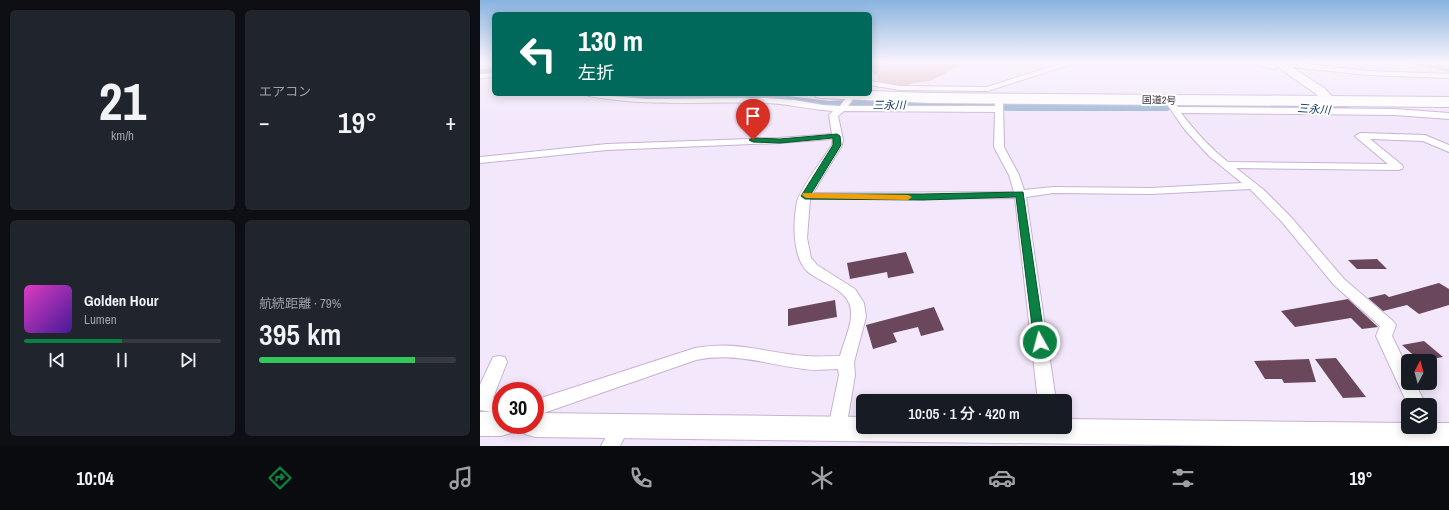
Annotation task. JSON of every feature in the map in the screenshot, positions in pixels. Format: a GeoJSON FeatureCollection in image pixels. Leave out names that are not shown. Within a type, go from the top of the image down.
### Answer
{"type":"FeatureCollection","features":[{"type":"Feature","properties":{"kind":"highway","name":"国道2号"},"geometry":{"type":"LineString","coordinates":[[872,91],[1334,103]]}},
{"type":"Feature","properties":{"kind":"highway","name":"国道2号"},"geometry":{"type":"LineString","coordinates":[[829,96],[848,101],[1172,105],[1334,103],[1449,97]]}},
{"type":"Feature","properties":{"kind":"highway","name":"国道2号"},"geometry":{"type":"LineString","coordinates":[[1411,100],[1449,102]]}},
{"type":"Feature","properties":{"kind":"street"},"geometry":{"type":"LineString","coordinates":[[872,84],[900,88],[988,89],[1008,83]]}},
{"type":"Feature","properties":{"kind":"street"},"geometry":{"type":"LineString","coordinates":[[1305,83],[1334,103],[1449,116]]}},
{"type":"Feature","properties":{"kind":"street"},"geometry":{"type":"LineString","coordinates":[[603,96],[640,101],[670,102],[771,100],[805,103],[823,108],[848,101]]}},
{"type":"Feature","properties":{"kind":"street"},"geometry":{"type":"LineString","coordinates":[[1411,100],[1436,114]]}},
{"type":"Feature","properties":{"kind":"street"},"geometry":{"type":"LineString","coordinates":[[837,428],[847,375],[846,362],[859,317],[857,303],[850,292],[812,268],[805,258],[801,238],[803,201],[837,145],[834,115],[848,101]]}},
{"type":"Feature","properties":{"kind":"street"},"geometry":{"type":"LineString","coordinates":[[999,104],[999,146],[1014,175],[1020,194],[1046,394]]}},
{"type":"Feature","properties":{"kind":"street"},"geometry":{"type":"LineString","coordinates":[[1172,105],[1188,128],[1226,166],[1260,192],[1286,219],[1339,282],[1388,326],[1384,336],[1414,398]]}},
{"type":"Feature","properties":{"kind":"street"},"geometry":{"type":"LineString","coordinates":[[480,160],[606,147],[753,140],[780,141],[837,136]]}},
{"type":"Feature","properties":{"kind":"street"},"geometry":{"type":"LineString","coordinates":[[1226,166],[1398,167],[1360,136],[1425,138],[1449,149]]}},
{"type":"Feature","properties":{"kind":"street"},"geometry":{"type":"LineString","coordinates":[[805,196],[1008,196],[1053,190],[1151,191],[1252,186]]}},
{"type":"Feature","properties":{"kind":"street"},"geometry":{"type":"LineString","coordinates":[[544,410],[695,354],[715,350],[734,351],[806,363],[846,362]]}},
{"type":"Feature","properties":{"kind":"street"},"geometry":{"type":"LineString","coordinates":[[492,405],[483,404],[485,392],[499,362]]}},
{"type":"Feature","properties":{"kind":"street"},"geometry":{"type":"LineString","coordinates":[[544,415],[616,436],[856,428]]}},
{"type":"Feature","properties":{"kind":"street"},"geometry":{"type":"LineString","coordinates":[[480,424],[492,424]]}},
{"type":"Feature","properties":{"kind":"street"},"geometry":{"type":"LineString","coordinates":[[1072,430],[1177,440],[1441,436]]}},
{"type":"Feature","properties":{"kind":"shaded area"},"geometry":{"type":"Polygon","coordinates":[[[879,83],[915,83],[905,87],[879,83]]]}},
{"type":"Feature","properties":{"kind":"building"},"geometry":{"type":"Polygon","coordinates":[[[906,252],[914,273],[888,278],[887,272],[850,279],[847,263],[906,252]]]}},
{"type":"Feature","properties":{"kind":"building"},"geometry":{"type":"Polygon","coordinates":[[[1377,259],[1387,269],[1357,269],[1348,260],[1377,259]]]}},
{"type":"Feature","properties":{"kind":"building"},"geometry":{"type":"Polygon","coordinates":[[[1439,283],[1449,289],[1449,305],[1419,314],[1407,305],[1383,311],[1368,298],[1385,294],[1389,297],[1439,283]]]}},
{"type":"Feature","properties":{"kind":"building"},"geometry":{"type":"Polygon","coordinates":[[[1348,299],[1378,327],[1362,329],[1351,318],[1295,327],[1281,311],[1348,299]]]}},
{"type":"Feature","properties":{"kind":"building"},"geometry":{"type":"Polygon","coordinates":[[[835,300],[837,317],[788,326],[788,309],[835,300]]]}},
{"type":"Feature","properties":{"kind":"building"},"geometry":{"type":"Polygon","coordinates":[[[934,307],[944,330],[921,336],[918,327],[893,333],[897,342],[873,349],[866,325],[934,307]]]}},
{"type":"Feature","properties":{"kind":"building"},"geometry":{"type":"Polygon","coordinates":[[[1424,341],[1443,357],[1437,358],[1437,354],[1412,354],[1402,345],[1424,341]]]}},
{"type":"Feature","properties":{"kind":"building"},"geometry":{"type":"Polygon","coordinates":[[[1336,358],[1366,397],[1343,398],[1315,359],[1336,358]]]}},
{"type":"Feature","properties":{"kind":"building"},"geometry":{"type":"Polygon","coordinates":[[[1309,359],[1316,382],[1284,383],[1282,379],[1265,379],[1254,361],[1309,359]]]}},
{"type":"Feature","properties":{"kind":"waterway","name":"三永川"},"geometry":{"type":"LineString","coordinates":[[645,96],[694,99],[759,97],[805,101],[829,105],[867,103],[1019,107],[1167,107]]}},
{"type":"Feature","properties":{"kind":"waterway","name":"三永川"},"geometry":{"type":"LineString","coordinates":[[1180,107],[1291,107],[1347,111]]}},
{"type":"Feature","properties":{"kind":"slow traffic"},"geometry":{"type":"LineString","coordinates":[[806,195],[805,196],[908,197]]}},
{"type":"Feature","properties":{"kind":"route"},"geometry":{"type":"LineString","coordinates":[[753,140],[780,141],[837,136],[837,145],[805,196],[923,197],[1008,196],[1020,194],[1040,342]]}}]}
